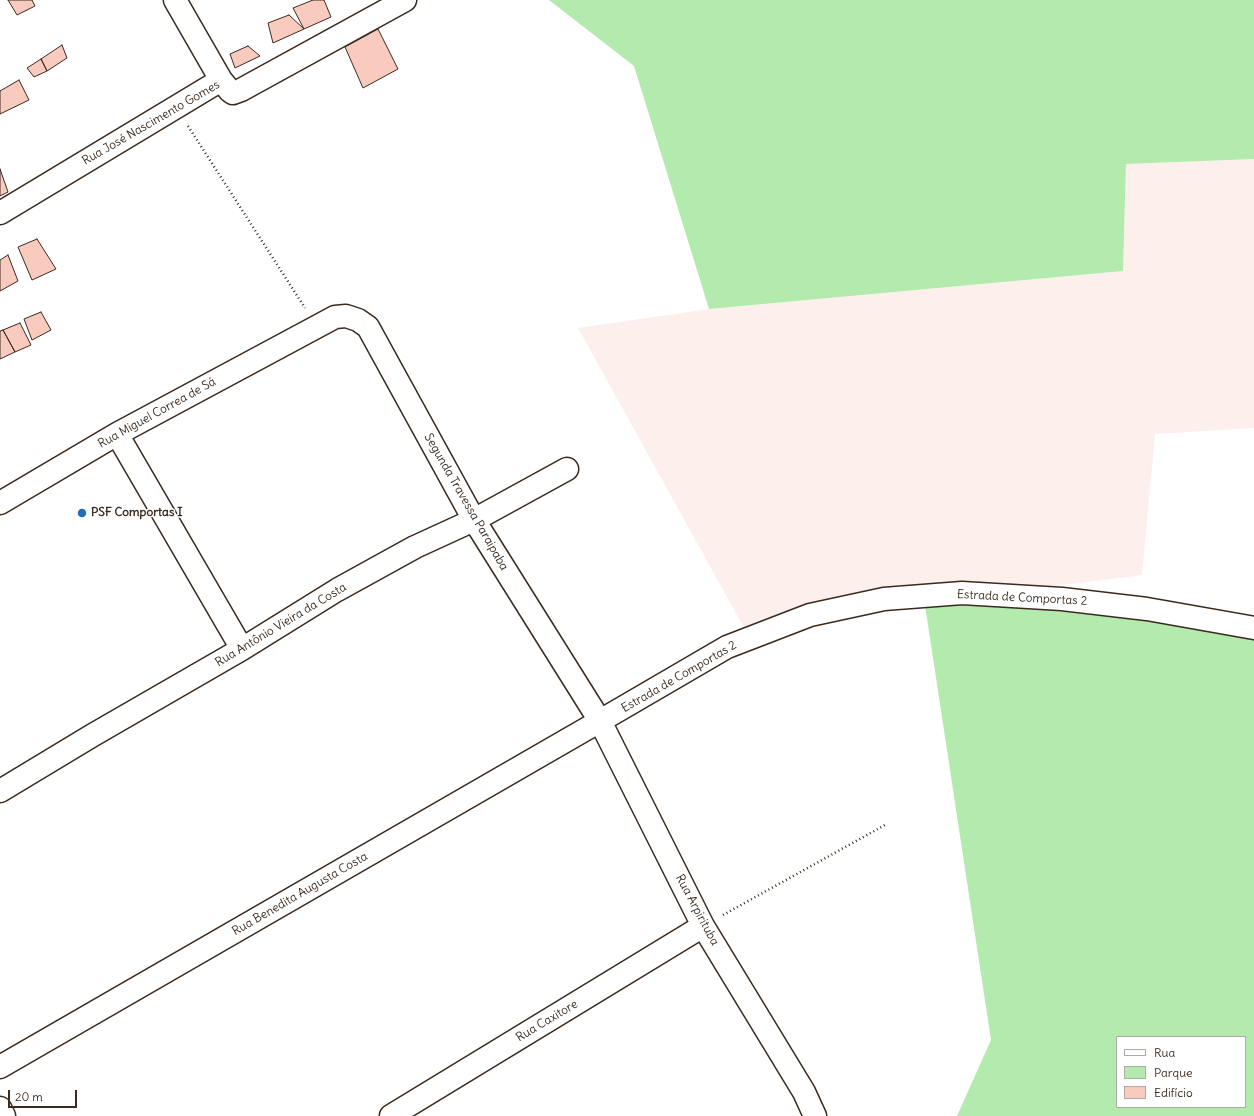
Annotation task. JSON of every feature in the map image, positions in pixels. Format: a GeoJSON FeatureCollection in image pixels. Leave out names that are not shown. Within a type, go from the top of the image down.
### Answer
{"type":"FeatureCollection","features":[{"type":"Feature","properties":{"kind":"street"},"geometry":{"type":"LineString","coordinates":[[175,0],[221,80]]}},
{"type":"Feature","properties":{"kind":"street","name":"Rua José Nascimento Gomes"},"geometry":{"type":"LineString","coordinates":[[0,213],[221,80],[230,91],[237,92],[405,0]]}},
{"type":"Feature","properties":{"kind":"street","name":"Segunda Travessa Paraipaba"},"geometry":{"type":"LineString","coordinates":[[317,326],[335,317],[346,316],[358,320],[368,327],[474,520],[600,722]]}},
{"type":"Feature","properties":{"kind":"street","name":"Rua Miguel Correa de Sá"},"geometry":{"type":"LineString","coordinates":[[0,503],[117,434],[317,326]]}},
{"type":"Feature","properties":{"kind":"street"},"geometry":{"type":"LineString","coordinates":[[117,434],[242,649]]}},
{"type":"Feature","properties":{"kind":"street","name":"Rua Antônio Vieira da Costa"},"geometry":{"type":"LineString","coordinates":[[0,791],[93,735],[242,649],[337,590],[415,547],[474,520],[567,469]]}},
{"type":"Feature","properties":{"kind":"street","name":"Estrada de Comportas 2"},"geometry":{"type":"LineString","coordinates":[[600,722],[727,647],[810,615],[884,600],[962,593],[1062,599],[1147,609],[1254,628]]}},
{"type":"Feature","properties":{"kind":"street","name":"Rua Arpirituba"},"geometry":{"type":"LineString","coordinates":[[600,722],[704,926],[804,1092],[816,1116]]}},
{"type":"Feature","properties":{"kind":"street","name":"Rua Benedita Augusta Costa"},"geometry":{"type":"LineString","coordinates":[[0,1066],[600,722]]}},
{"type":"Feature","properties":{"kind":"street","name":"Rua Caxitore"},"geometry":{"type":"LineString","coordinates":[[391,1116],[704,926]]}},
{"type":"Feature","properties":{"kind":"street"},"geometry":{"type":"LineString","coordinates":[[0,1108],[4,1116]]}},
{"type":"Feature","properties":{"kind":"path"},"geometry":{"type":"LineString","coordinates":[[176,107],[317,326]]}},
{"type":"Feature","properties":{"kind":"path"},"geometry":{"type":"LineString","coordinates":[[704,926],[885,824]]}},
{"type":"Feature","properties":{"kind":"shaded area"},"geometry":{"type":"Polygon","coordinates":[[[1254,159],[1254,428],[1155,434],[1142,575],[907,605],[748,635],[578,328],[709,309],[1123,271],[1126,164],[1254,159]]]}},
{"type":"Feature","properties":{"kind":"green space"},"geometry":{"type":"Polygon","coordinates":[[[549,0],[1254,0],[1254,159],[1126,164],[1123,271],[709,309],[634,66],[549,0]]]}},
{"type":"Feature","properties":{"kind":"green space"},"geometry":{"type":"Polygon","coordinates":[[[923,592],[1254,627],[1254,1116],[957,1116],[991,1040],[923,592]]]}},
{"type":"Feature","properties":{"kind":"building"},"geometry":{"type":"Polygon","coordinates":[[[8,0],[32,0],[35,6],[17,15],[8,0]]]}},
{"type":"Feature","properties":{"kind":"building"},"geometry":{"type":"Polygon","coordinates":[[[313,0],[324,0],[331,17],[304,29],[293,8],[313,0]]]}},
{"type":"Feature","properties":{"kind":"building"},"geometry":{"type":"Polygon","coordinates":[[[289,15],[304,29],[273,43],[268,23],[289,15]]]}},
{"type":"Feature","properties":{"kind":"building"},"geometry":{"type":"Polygon","coordinates":[[[378,29],[398,69],[363,88],[345,47],[378,29]]]}},
{"type":"Feature","properties":{"kind":"building"},"geometry":{"type":"Polygon","coordinates":[[[62,45],[67,58],[47,71],[41,59],[62,45]]]}},
{"type":"Feature","properties":{"kind":"building"},"geometry":{"type":"Polygon","coordinates":[[[248,46],[260,56],[235,68],[230,54],[248,46]]]}},
{"type":"Feature","properties":{"kind":"building"},"geometry":{"type":"Polygon","coordinates":[[[41,59],[47,71],[34,77],[27,68],[41,59]]]}},
{"type":"Feature","properties":{"kind":"building"},"geometry":{"type":"Polygon","coordinates":[[[19,80],[29,100],[0,114],[0,91],[19,80]]]}},
{"type":"Feature","properties":{"kind":"building"},"geometry":{"type":"Polygon","coordinates":[[[0,169],[8,192],[0,196],[0,169]]]}},
{"type":"Feature","properties":{"kind":"building"},"geometry":{"type":"Polygon","coordinates":[[[37,239],[56,269],[32,280],[18,247],[37,239]]]}},
{"type":"Feature","properties":{"kind":"building"},"geometry":{"type":"Polygon","coordinates":[[[8,255],[18,281],[0,291],[0,260],[8,255]]]}},
{"type":"Feature","properties":{"kind":"building"},"geometry":{"type":"Polygon","coordinates":[[[41,312],[51,330],[32,340],[24,319],[41,312]]]}},
{"type":"Feature","properties":{"kind":"building"},"geometry":{"type":"Polygon","coordinates":[[[20,323],[31,345],[15,352],[3,330],[20,323]]]}},
{"type":"Feature","properties":{"kind":"building"},"geometry":{"type":"Polygon","coordinates":[[[3,330],[15,352],[0,359],[0,331],[3,330]]]}},
{"type":"Feature","properties":{"kind":"place","name":"PSF Comportas I"},"geometry":{"type":"Point","coordinates":[82,513]}}]}
